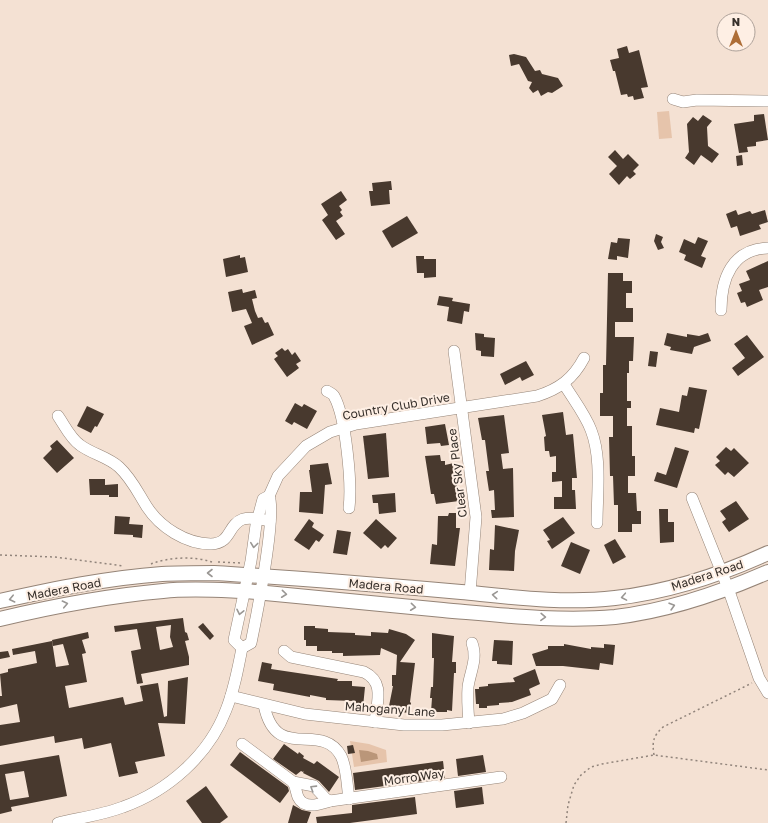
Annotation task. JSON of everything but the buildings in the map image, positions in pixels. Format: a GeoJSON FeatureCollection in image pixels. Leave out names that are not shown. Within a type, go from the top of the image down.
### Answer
{"type":"FeatureCollection","features":[{"type":"Feature","properties":{"kind":"main road","name":"Madera Road"},"geometry":{"type":"LineString","coordinates":[[0,601],[67,586],[163,574],[214,573],[245,569],[263,576],[556,600],[615,598],[658,591],[741,566],[768,553]]}},
{"type":"Feature","properties":{"kind":"main road","name":"Madera Road"},"geometry":{"type":"LineString","coordinates":[[0,618],[70,603],[140,593],[178,590],[260,592],[473,613],[577,619],[615,617],[656,610],[728,588],[768,572]]}},
{"type":"Feature","properties":{"kind":"street"},"geometry":{"type":"LineString","coordinates":[[673,99],[683,102],[698,100],[768,101]]}},
{"type":"Feature","properties":{"kind":"street"},"geometry":{"type":"LineString","coordinates":[[721,310],[721,294],[724,279],[730,267],[752,251],[768,248]]}},
{"type":"Feature","properties":{"kind":"street","name":"Clear Sky Place"},"geometry":{"type":"LineString","coordinates":[[454,351],[476,518],[470,593]]}},
{"type":"Feature","properties":{"kind":"street"},"geometry":{"type":"LineString","coordinates":[[584,358],[577,372],[564,384],[587,421],[595,443],[597,457],[597,523]]}},
{"type":"Feature","properties":{"kind":"street","name":"Country Club Drive"},"geometry":{"type":"LineString","coordinates":[[269,496],[271,502],[270,520],[263,576],[251,644],[242,648],[234,640],[245,591],[245,569],[263,499],[269,496],[278,476],[296,455],[318,438],[344,427],[537,396],[564,384]]}},
{"type":"Feature","properties":{"kind":"street"},"geometry":{"type":"LineString","coordinates":[[327,391],[334,395],[344,427],[351,493],[349,508]]}},
{"type":"Feature","properties":{"kind":"street"},"geometry":{"type":"LineString","coordinates":[[58,416],[74,440],[107,458],[126,474],[154,516],[174,533],[197,542],[216,543],[224,540],[238,521],[245,519],[270,520]]}},
{"type":"Feature","properties":{"kind":"street"},"geometry":{"type":"LineString","coordinates":[[692,498],[728,588],[758,678],[768,693]]}},
{"type":"Feature","properties":{"kind":"street"},"geometry":{"type":"LineString","coordinates":[[469,723],[467,699],[468,685],[475,652],[472,644]]}},
{"type":"Feature","properties":{"kind":"street"},"geometry":{"type":"LineString","coordinates":[[58,823],[122,808],[158,791],[192,762],[207,744],[220,722],[231,696],[242,648]]}},
{"type":"Feature","properties":{"kind":"street"},"geometry":{"type":"LineString","coordinates":[[284,651],[291,657],[364,672],[372,676],[376,681],[378,688],[375,722]]}},
{"type":"Feature","properties":{"kind":"street","name":"Mahogany Lane"},"geometry":{"type":"LineString","coordinates":[[231,696],[305,714],[423,726],[503,719],[523,713],[552,699],[560,685]]}},
{"type":"Feature","properties":{"kind":"street"},"geometry":{"type":"LineString","coordinates":[[264,705],[270,724],[278,732],[292,739],[319,740],[337,750],[344,767],[349,799]]}},
{"type":"Feature","properties":{"kind":"street"},"geometry":{"type":"LineString","coordinates":[[242,744],[293,782],[314,786],[326,799],[330,801]]}},
{"type":"Feature","properties":{"kind":"street","name":"Morro Way"},"geometry":{"type":"LineString","coordinates":[[293,782],[298,797],[304,804],[313,805],[330,801],[501,777]]}},
{"type":"Feature","properties":{"kind":"path"},"geometry":{"type":"LineString","coordinates":[[0,555],[55,557],[130,566]]}},
{"type":"Feature","properties":{"kind":"path"},"geometry":{"type":"LineString","coordinates":[[145,564],[162,560],[200,558],[245,569]]}},
{"type":"Feature","properties":{"kind":"path"},"geometry":{"type":"LineString","coordinates":[[654,755],[652,743],[654,735],[663,727],[750,684],[758,678]]}},
{"type":"Feature","properties":{"kind":"path"},"geometry":{"type":"LineString","coordinates":[[566,823],[571,792],[581,776],[591,768],[620,759],[654,755],[768,770]]}},
{"type":"Feature","properties":{"kind":"shaded area"},"geometry":{"type":"Polygon","coordinates":[[[669,111],[672,138],[659,139],[657,112],[669,111]]]}},
{"type":"Feature","properties":{"kind":"shaded area"},"geometry":{"type":"Polygon","coordinates":[[[350,741],[369,744],[386,750],[387,762],[354,767],[350,741]]]}},
{"type":"Feature","properties":{"kind":"shaded area"},"geometry":{"type":"Polygon","coordinates":[[[359,750],[377,754],[378,759],[361,762],[359,750]]]}}]}
